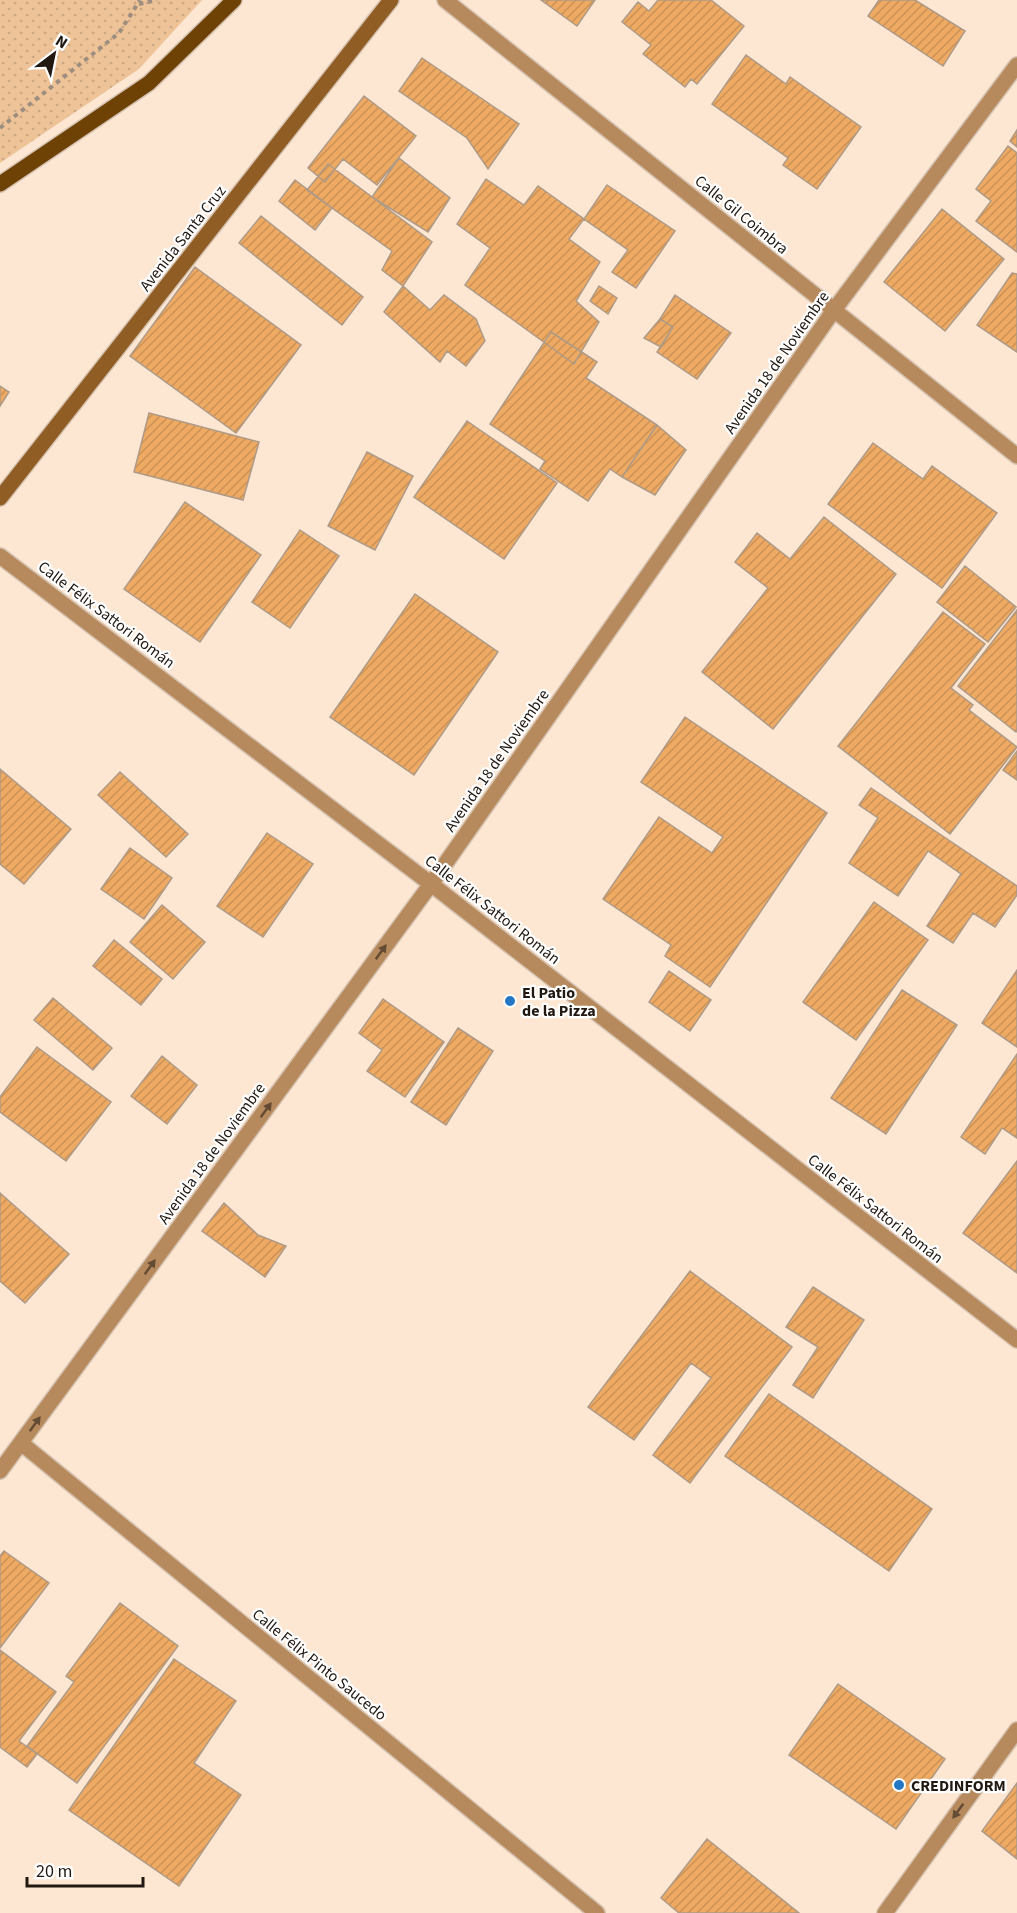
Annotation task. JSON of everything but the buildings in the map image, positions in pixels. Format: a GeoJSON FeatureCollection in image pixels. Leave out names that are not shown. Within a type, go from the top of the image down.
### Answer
{"type":"FeatureCollection","features":[{"type":"Feature","properties":{"kind":"main road"},"geometry":{"type":"LineString","coordinates":[[0,184],[149,82],[234,0]]}},
{"type":"Feature","properties":{"kind":"main road","name":"Avenida Santa Cruz"},"geometry":{"type":"LineString","coordinates":[[0,498],[391,0]]}},
{"type":"Feature","properties":{"kind":"street","name":"Calle Gil Coimbra"},"geometry":{"type":"LineString","coordinates":[[445,0],[1017,456]]}},
{"type":"Feature","properties":{"kind":"street","name":"Avenida 18 de Noviembre"},"geometry":{"type":"LineString","coordinates":[[0,1471],[431,884],[834,310],[1017,65]]}},
{"type":"Feature","properties":{"kind":"street","name":"Calle Félix Sattori Román"},"geometry":{"type":"LineString","coordinates":[[0,556],[431,884],[1017,1340]]}},
{"type":"Feature","properties":{"kind":"street","name":"Calle Félix Pinto Saucedo"},"geometry":{"type":"LineString","coordinates":[[21,1443],[597,1913]]}},
{"type":"Feature","properties":{"kind":"street"},"geometry":{"type":"LineString","coordinates":[[885,1913],[1017,1730]]}},
{"type":"Feature","properties":{"kind":"path"},"geometry":{"type":"LineString","coordinates":[[0,128],[119,33],[140,2],[157,0]]}},
{"type":"Feature","properties":{"kind":"shaded area"},"geometry":{"type":"Polygon","coordinates":[[[0,0],[202,0],[139,69],[0,163],[0,0]]]}},
{"type":"Feature","properties":{"kind":"place","name":"El Patio de la Pizza"},"geometry":{"type":"Point","coordinates":[510,1001]}},
{"type":"Feature","properties":{"kind":"place","name":"CREDINFORM"},"geometry":{"type":"Point","coordinates":[899,1785]}}]}
